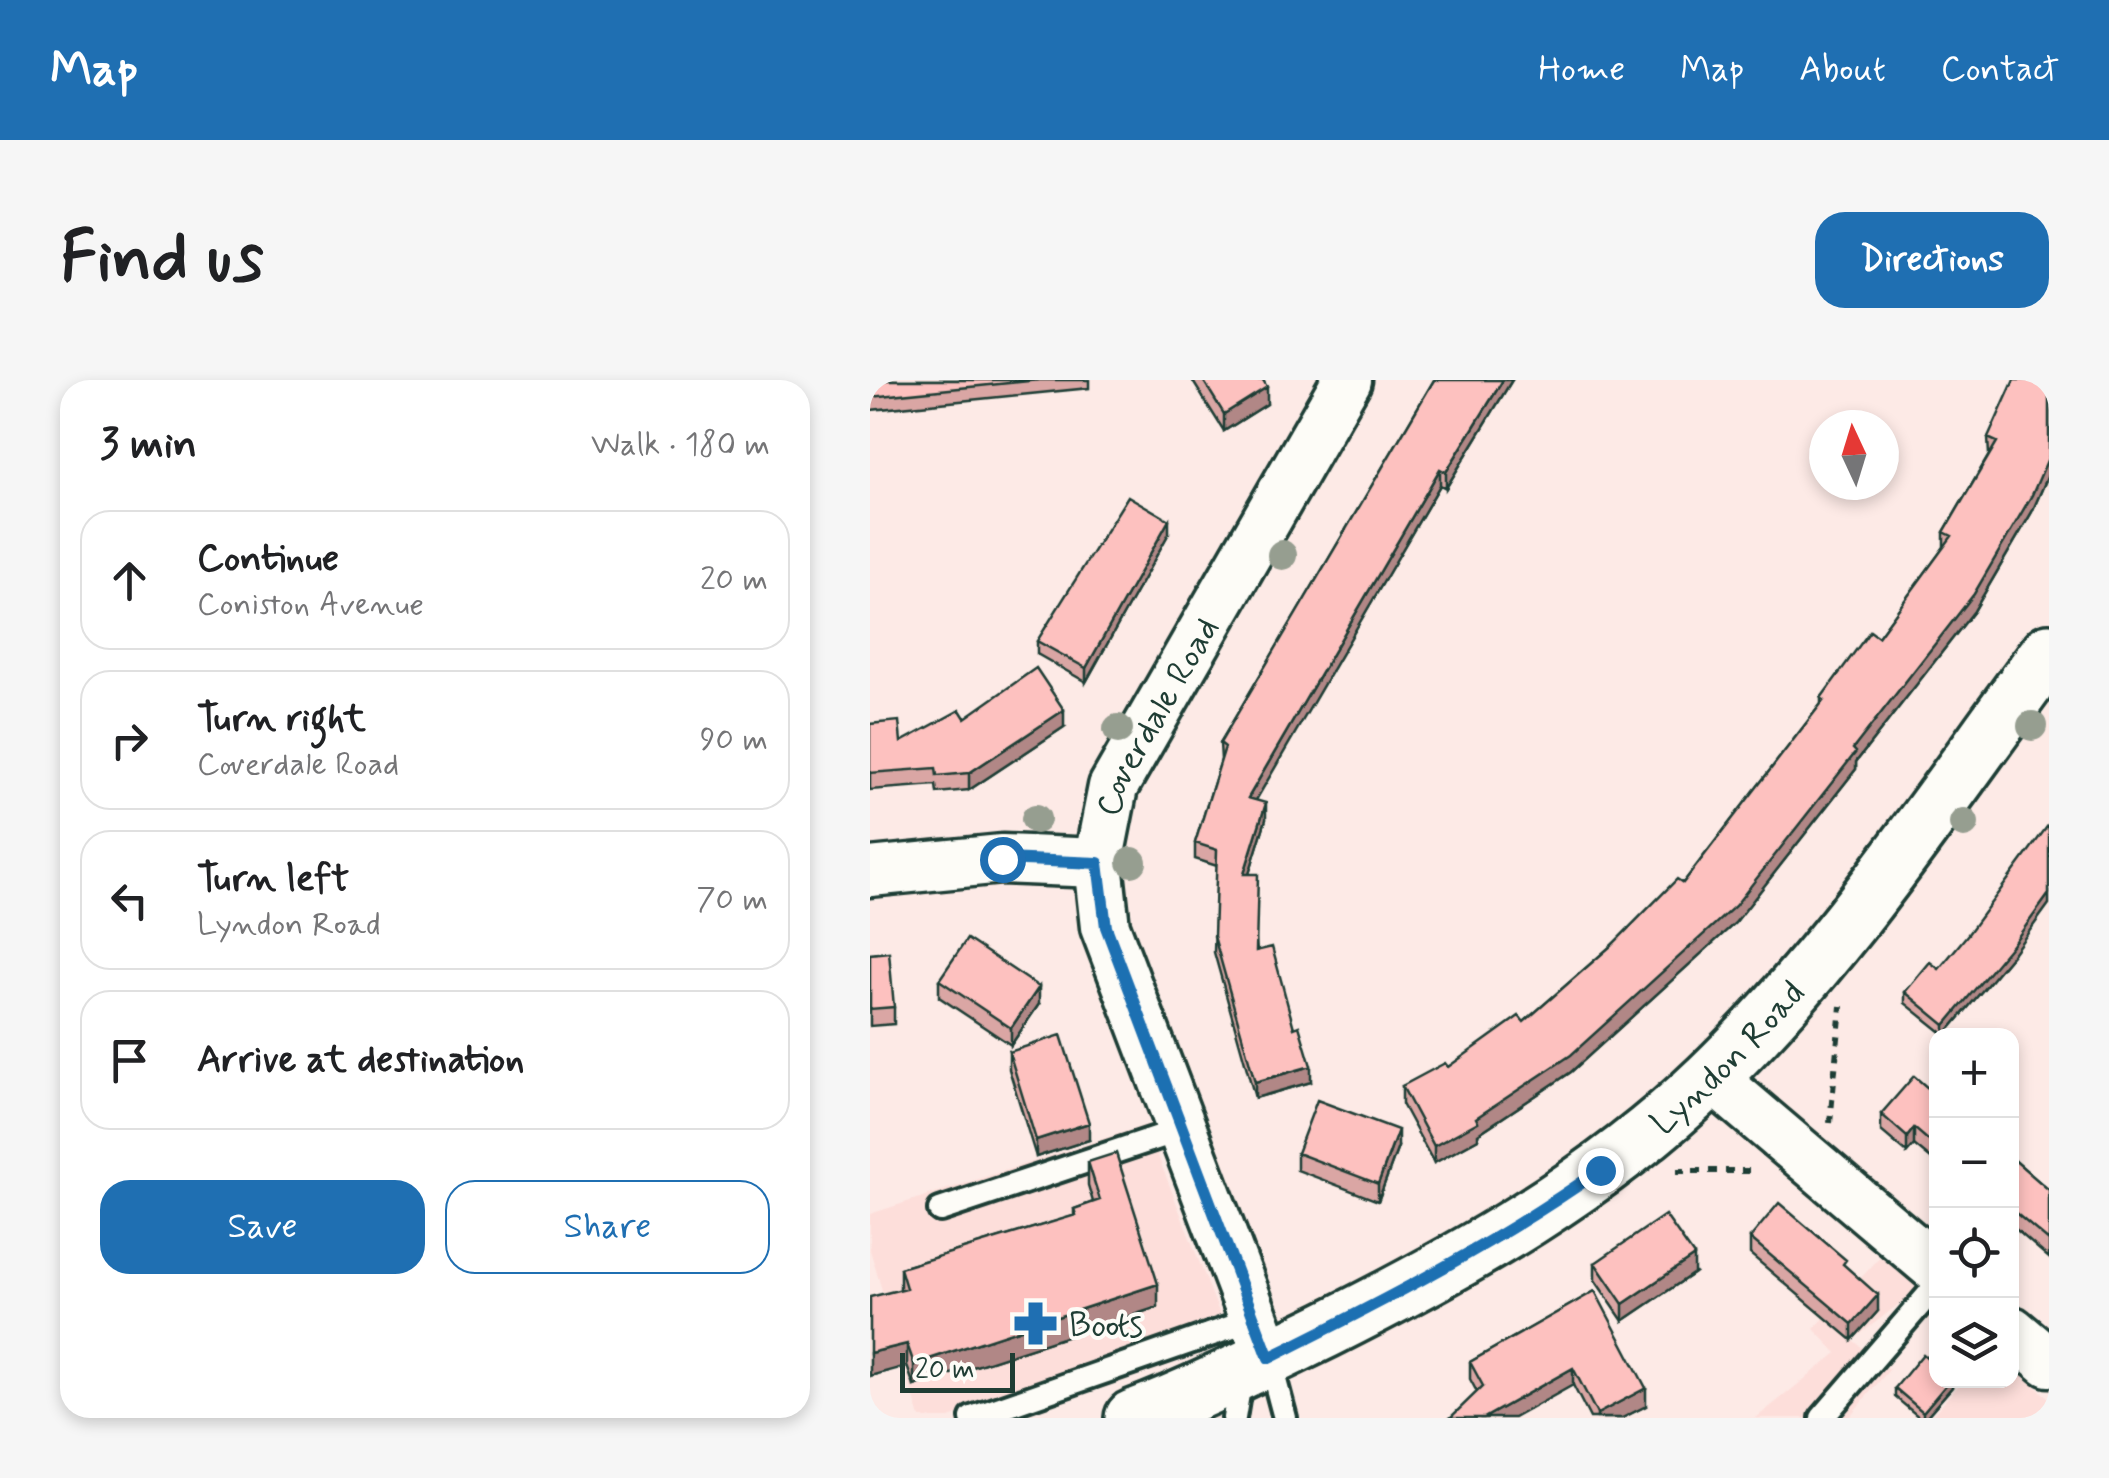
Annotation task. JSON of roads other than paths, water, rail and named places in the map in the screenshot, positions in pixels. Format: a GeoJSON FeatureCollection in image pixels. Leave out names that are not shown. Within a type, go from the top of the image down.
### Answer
{"type":"FeatureCollection","features":[{"type":"Feature","properties":{"kind":"street","name":"Coverdale Road"},"geometry":{"type":"LineString","coordinates":[[1250,1367],[1183,1129],[1106,927],[1098,863],[1112,787],[1347,380]]}},
{"type":"Feature","properties":{"kind":"street","name":"Lyndon Road"},"geometry":{"type":"LineString","coordinates":[[1133,1418],[1250,1367],[1432,1277],[1524,1224],[1600,1170],[1711,1078],[1802,977],[1883,876],[2049,652]]}},
{"type":"Feature","properties":{"kind":"street"},"geometry":{"type":"LineString","coordinates":[[870,872],[1002,859],[1098,863]]}},
{"type":"Feature","properties":{"kind":"street"},"geometry":{"type":"LineString","coordinates":[[1711,1078],[1828,1148],[1929,1260]]}},
{"type":"Feature","properties":{"kind":"street"},"geometry":{"type":"LineString","coordinates":[[2019,1337],[2049,1362]]}},
{"type":"Feature","properties":{"kind":"lane"},"geometry":{"type":"LineString","coordinates":[[940,1210],[1183,1129]]}},
{"type":"Feature","properties":{"kind":"lane"},"geometry":{"type":"LineString","coordinates":[[1822,1418],[1929,1294]]}},
{"type":"Feature","properties":{"kind":"lane"},"geometry":{"type":"LineString","coordinates":[[972,1418],[1250,1367],[1285,1418]]}},
{"type":"Feature","properties":{"kind":"place","name":"Boots"},"geometry":{"type":"Point","coordinates":[1036,1324]}}]}
